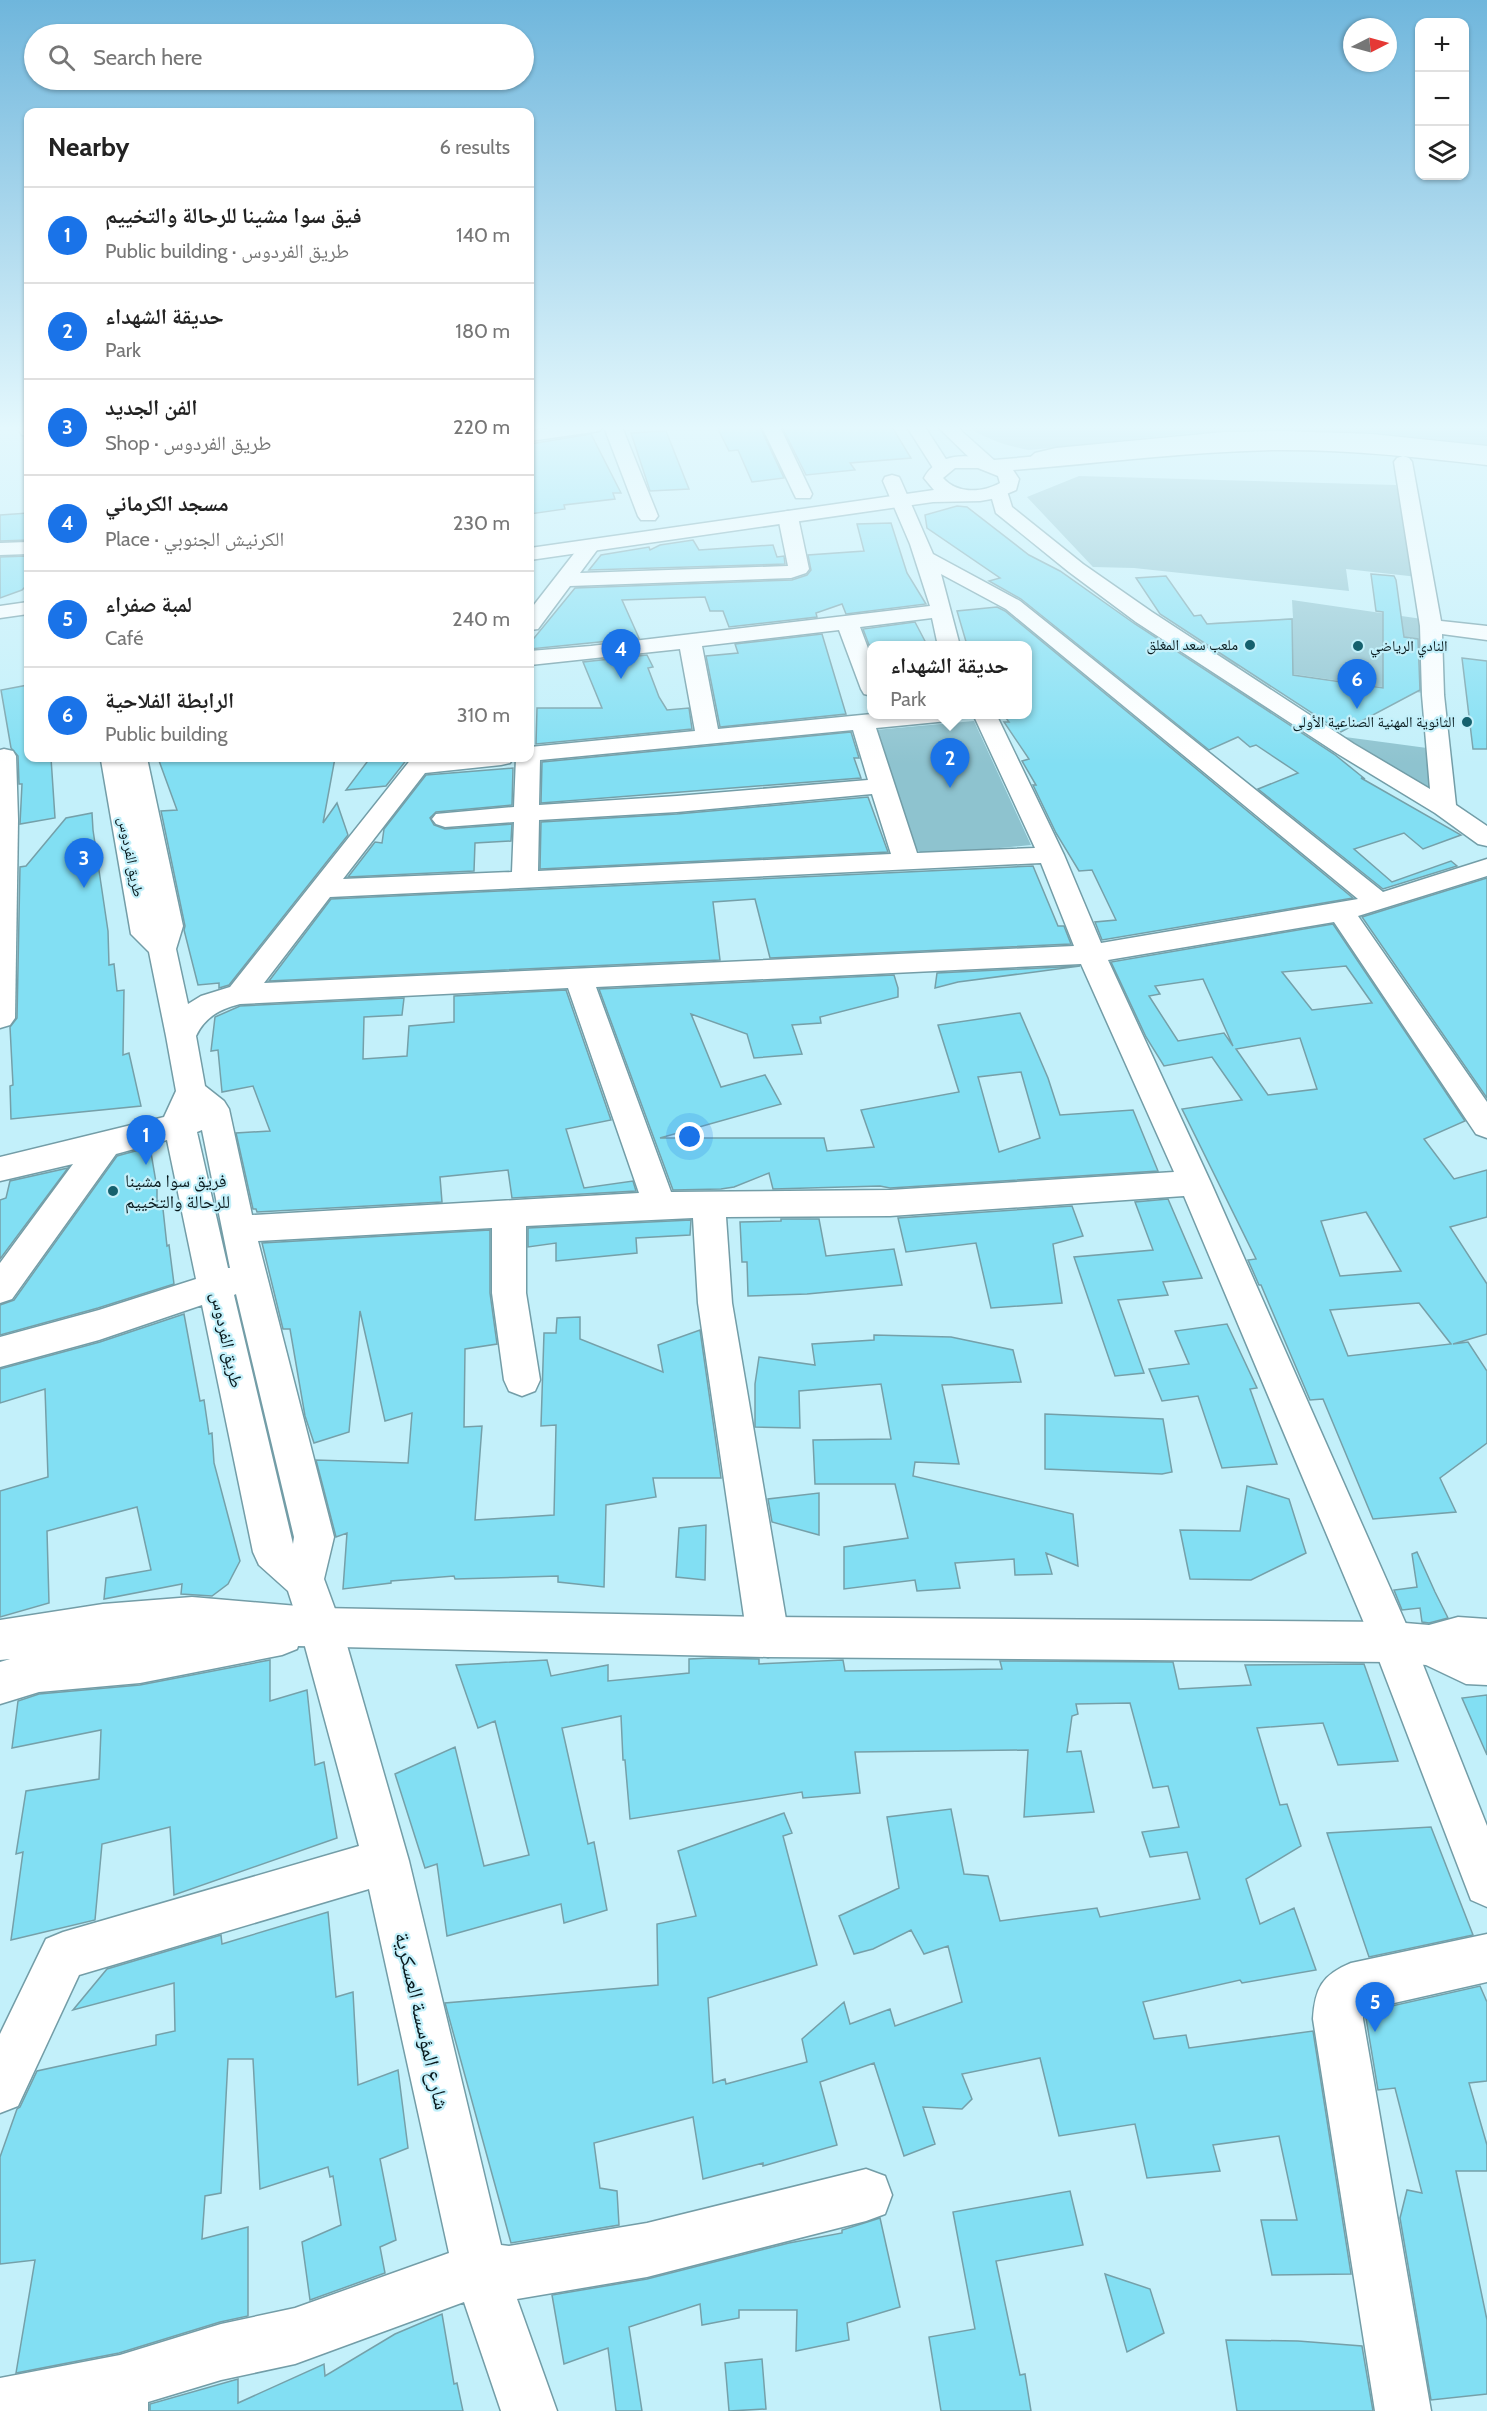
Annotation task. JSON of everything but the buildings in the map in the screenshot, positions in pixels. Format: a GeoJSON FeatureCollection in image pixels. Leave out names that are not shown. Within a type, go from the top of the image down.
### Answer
{"type":"FeatureCollection","features":[{"type":"Feature","properties":{"kind":"street"},"geometry":{"type":"LineString","coordinates":[[534,554],[634,540]]}},
{"type":"Feature","properties":{"kind":"street"},"geometry":{"type":"LineString","coordinates":[[563,580],[791,572],[799,570],[793,540]]}},
{"type":"Feature","properties":{"kind":"street"},"geometry":{"type":"LineString","coordinates":[[916,540],[941,611],[943,633],[948,641]]}},
{"type":"Feature","properties":{"kind":"street"},"geometry":{"type":"LineString","coordinates":[[1041,540],[1144,618],[1346,749],[1444,808],[1487,838]]}},
{"type":"Feature","properties":{"kind":"street"},"geometry":{"type":"LineString","coordinates":[[1416,540],[1431,626],[1433,695],[1444,808]]}},
{"type":"Feature","properties":{"kind":"street"},"geometry":{"type":"LineString","coordinates":[[534,619],[590,546]]}},
{"type":"Feature","properties":{"kind":"street"},"geometry":{"type":"LineString","coordinates":[[0,549],[24,548]]}},
{"type":"Feature","properties":{"kind":"street"},"geometry":{"type":"LineString","coordinates":[[922,556],[1012,605],[1379,902]]}},
{"type":"Feature","properties":{"kind":"street"},"geometry":{"type":"LineString","coordinates":[[0,612],[24,609]]}},
{"type":"Feature","properties":{"kind":"street"},"geometry":{"type":"LineString","coordinates":[[534,658],[941,611]]}},
{"type":"Feature","properties":{"kind":"street"},"geometry":{"type":"LineString","coordinates":[[847,622],[867,676]]}},
{"type":"Feature","properties":{"kind":"street"},"geometry":{"type":"LineString","coordinates":[[1431,626],[1487,633]]}},
{"type":"Feature","properties":{"kind":"street"},"geometry":{"type":"LineString","coordinates":[[690,641],[708,738]]}},
{"type":"Feature","properties":{"kind":"street"},"geometry":{"type":"LineString","coordinates":[[986,719],[1051,855],[1092,954],[1195,1183],[1411,1644],[1487,1884]]}},
{"type":"Feature","properties":{"kind":"street"},"geometry":{"type":"LineString","coordinates":[[534,755],[876,720],[882,786],[906,861]]}},
{"type":"Feature","properties":{"kind":"street"},"geometry":{"type":"LineString","coordinates":[[0,1018],[5,820],[11,755]]}},
{"type":"Feature","properties":{"kind":"street","name":"طريق الفردوس"},"geometry":{"type":"LineString","coordinates":[[113,762],[145,934],[162,950]]}},
{"type":"Feature","properties":{"kind":"street","name":"طريق الفردوس"},"geometry":{"type":"LineString","coordinates":[[136,762],[169,926],[162,950],[182,1036],[240,1229],[249,1276],[314,1537],[304,1579]]}},
{"type":"Feature","properties":{"kind":"street"},"geometry":{"type":"LineString","coordinates":[[240,994],[420,762]]}},
{"type":"Feature","properties":{"kind":"street"},"geometry":{"type":"LineString","coordinates":[[525,879],[529,762]]}},
{"type":"Feature","properties":{"kind":"street"},"geometry":{"type":"LineString","coordinates":[[445,819],[677,804],[882,786]]}},
{"type":"Feature","properties":{"kind":"street"},"geometry":{"type":"LineString","coordinates":[[320,889],[1051,855]]}},
{"type":"Feature","properties":{"kind":"street"},"geometry":{"type":"LineString","coordinates":[[182,1036],[189,1019],[208,1002],[240,994],[1092,954],[1341,912],[1487,867]]}},
{"type":"Feature","properties":{"kind":"street"},"geometry":{"type":"LineString","coordinates":[[1341,912],[1487,1126]]}},
{"type":"Feature","properties":{"kind":"street"},"geometry":{"type":"LineString","coordinates":[[579,978],[659,1205]]}},
{"type":"Feature","properties":{"kind":"street","name":"طريق الفردوس"},"geometry":{"type":"LineString","coordinates":[[202,1103],[179,1118],[180,1125],[273,1552],[304,1579],[321,1628]]}},
{"type":"Feature","properties":{"kind":"street"},"geometry":{"type":"LineString","coordinates":[[0,1169],[180,1125]]}},
{"type":"Feature","properties":{"kind":"street"},"geometry":{"type":"LineString","coordinates":[[0,1289],[105,1145]]}},
{"type":"Feature","properties":{"kind":"street"},"geometry":{"type":"LineString","coordinates":[[240,1229],[659,1205],[890,1203],[1195,1183]]}},
{"type":"Feature","properties":{"kind":"street"},"geometry":{"type":"LineString","coordinates":[[709,1204],[715,1303],[768,1637]]}},
{"type":"Feature","properties":{"kind":"street"},"geometry":{"type":"LineString","coordinates":[[509,1214],[509,1293],[522,1380]]}},
{"type":"Feature","properties":{"kind":"street"},"geometry":{"type":"LineString","coordinates":[[0,1352],[99,1325],[249,1276]]}},
{"type":"Feature","properties":{"kind":"street"},"geometry":{"type":"LineString","coordinates":[[0,1640],[103,1624],[192,1617],[321,1628],[768,1637],[1411,1644],[1458,1637],[1487,1639]]}},
{"type":"Feature","properties":{"kind":"street"},"geometry":{"type":"LineString","coordinates":[[0,1683],[39,1671],[140,1662],[321,1628]]}},
{"type":"Feature","properties":{"kind":"street","name":"شارع المؤسسة العسكرية"},"geometry":{"type":"LineString","coordinates":[[321,1628],[386,1862],[480,2269],[529,2411]]}},
{"type":"Feature","properties":{"kind":"street"},"geometry":{"type":"LineString","coordinates":[[1411,1644],[1466,1663],[1487,1664]]}},
{"type":"Feature","properties":{"kind":"street"},"geometry":{"type":"LineString","coordinates":[[0,2088],[63,1956],[386,1862]]}},
{"type":"Feature","properties":{"kind":"street"},"geometry":{"type":"LineString","coordinates":[[1403,2411],[1338,2019],[1340,2000],[1351,1987],[1487,1958]]}},
{"type":"Feature","properties":{"kind":"street"},"geometry":{"type":"LineString","coordinates":[[0,2406],[120,2397],[221,2352],[296,2336],[480,2269],[509,2273],[647,2250],[866,2195]]}},
{"type":"Feature","properties":{"kind":"shaded area"},"geometry":{"type":"Polygon","coordinates":[[[1067,540],[1409,540],[1418,577],[1346,569],[1349,591],[1134,568],[1093,567],[1067,540]]]}},
{"type":"Feature","properties":{"kind":"shaded area","name":"النادي الرياضي"},"geometry":{"type":"Polygon","coordinates":[[[1292,600],[1422,619],[1423,693],[1237,666],[1176,625],[1293,618],[1292,600]]]}},
{"type":"Feature","properties":{"kind":"shaded area"},"geometry":{"type":"Polygon","coordinates":[[[974,721],[1031,845],[926,855],[915,849],[875,730],[974,721]]]}},
{"type":"Feature","properties":{"kind":"shaded area"},"geometry":{"type":"Polygon","coordinates":[[[1345,737],[1427,748],[1433,784],[1430,788],[1421,786],[1345,737]]]}},
{"type":"Feature","properties":{"kind":"place","name":"ملعب سعد المغلق"},"geometry":{"type":"Point","coordinates":[1250,645]}},
{"type":"Feature","properties":{"kind":"place","name":"النادي الرياضي"},"geometry":{"type":"Point","coordinates":[1358,646]}},
{"type":"Feature","properties":{"kind":"place","name":"مسجد الكرماني"},"geometry":{"type":"Point","coordinates":[621,679]}},
{"type":"Feature","properties":{"kind":"place","name":"الرابطة الفلاحية"},"geometry":{"type":"Point","coordinates":[1357,709]}},
{"type":"Feature","properties":{"kind":"place","name":"الثانوية المهنية الصناعية الأولى"},"geometry":{"type":"Point","coordinates":[1467,722]}},
{"type":"Feature","properties":{"kind":"place","name":"حديقة الشهداء"},"geometry":{"type":"Point","coordinates":[950,788]}},
{"type":"Feature","properties":{"kind":"place","name":"الفن الجديد"},"geometry":{"type":"Point","coordinates":[84,888]}},
{"type":"Feature","properties":{"kind":"place","name":"فيق سوا مشينا للرحالة والتخييم"},"geometry":{"type":"Point","coordinates":[146,1165]}},
{"type":"Feature","properties":{"kind":"place","name":"فريق سوا مشينا للرحالة والتخييم"},"geometry":{"type":"Point","coordinates":[113,1191]}},
{"type":"Feature","properties":{"kind":"place","name":"لمبة صفراء"},"geometry":{"type":"Point","coordinates":[1375,2032]}}]}
